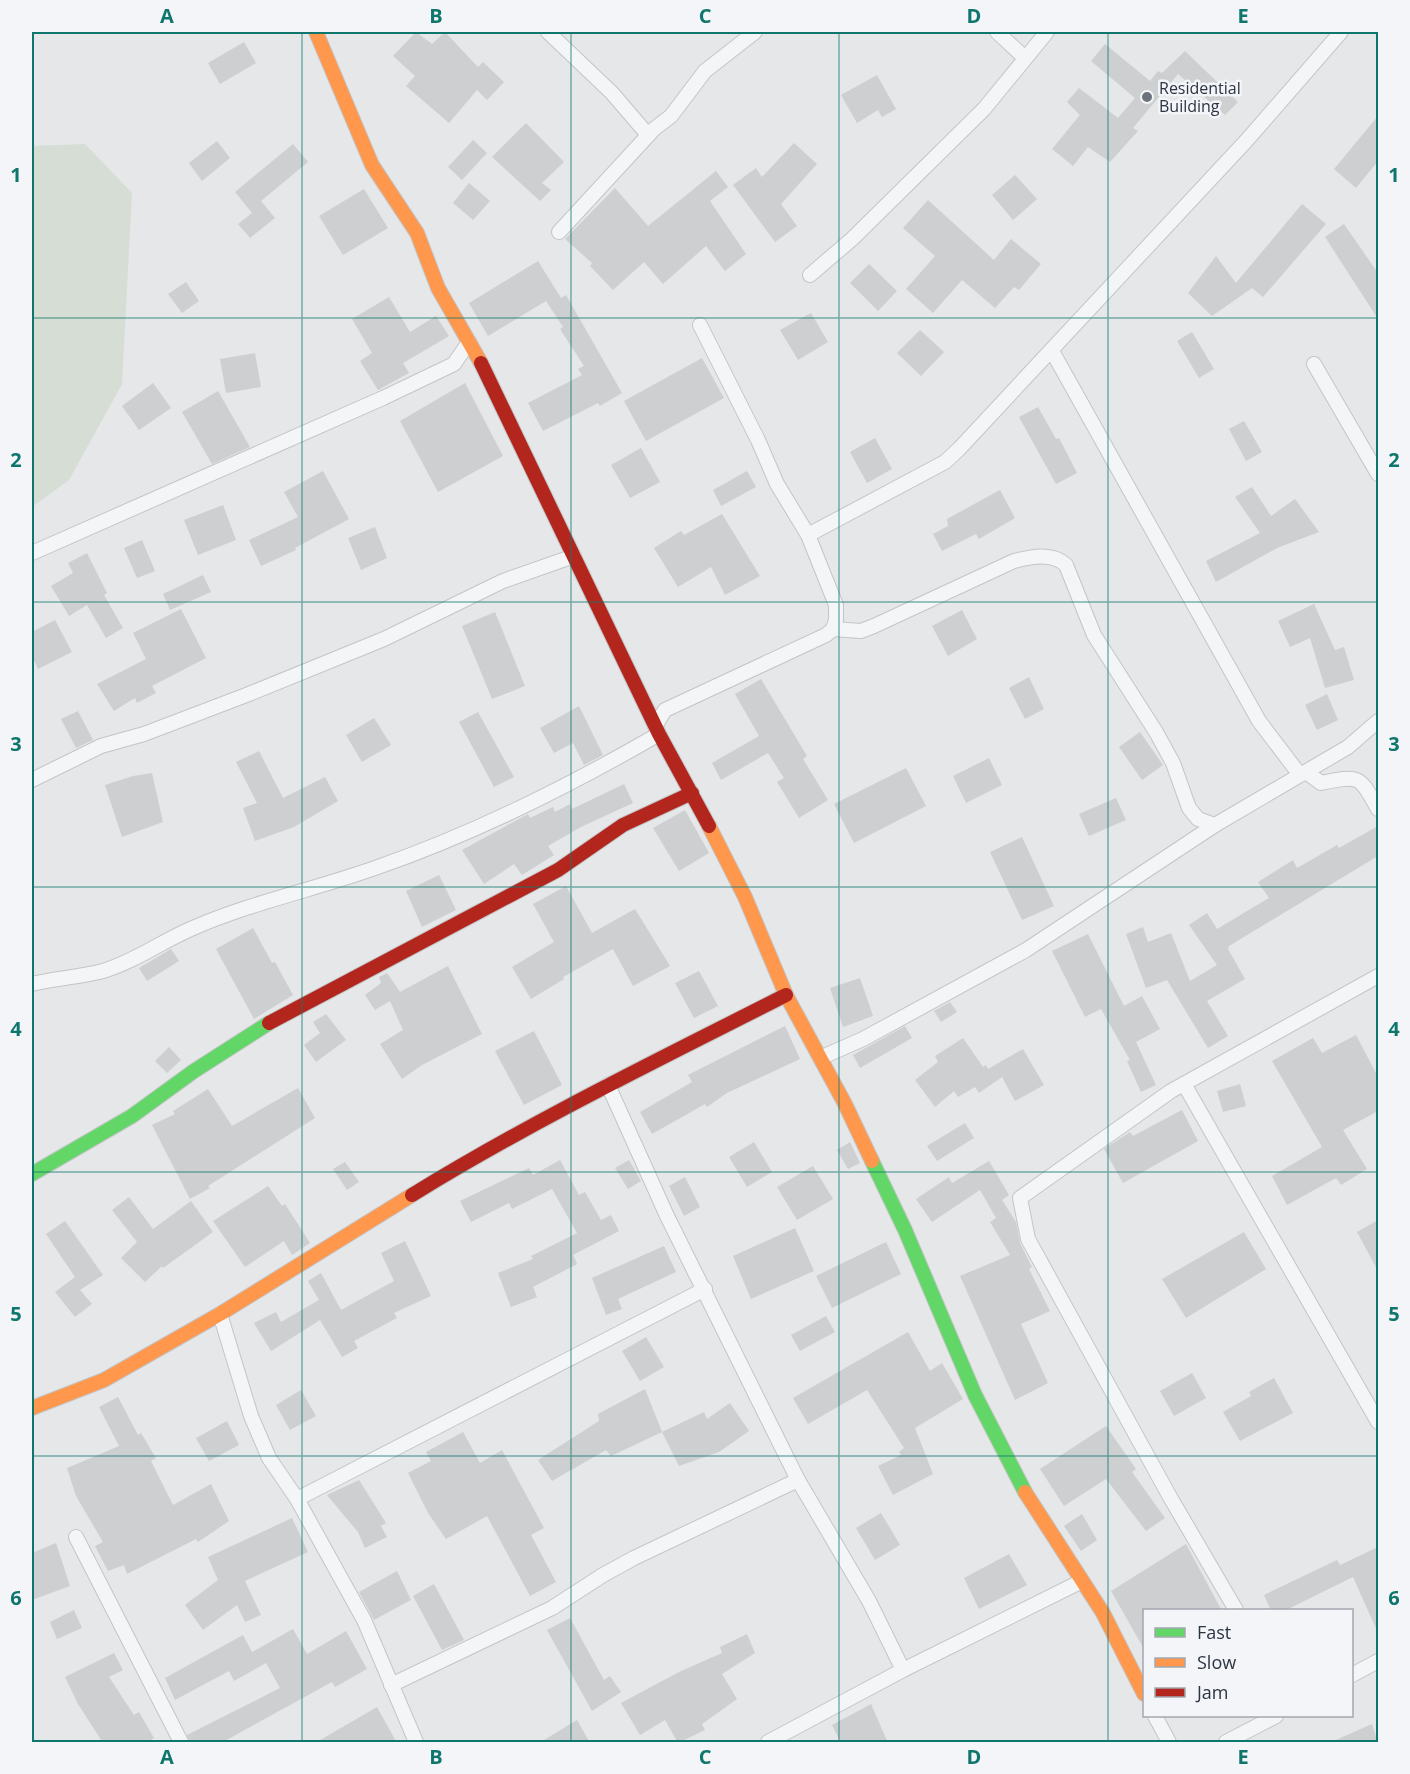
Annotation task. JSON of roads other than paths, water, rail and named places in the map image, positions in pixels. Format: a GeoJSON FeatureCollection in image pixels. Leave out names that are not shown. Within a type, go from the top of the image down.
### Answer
{"type":"FeatureCollection","features":[{"type":"Feature","properties":{"kind":"street"},"geometry":{"type":"LineString","coordinates":[[316,32],[372,165],[417,233],[438,288],[483,366],[657,730],[745,897],[786,995],[845,1104],[905,1230],[975,1395],[1030,1503],[1103,1612],[1143,1692]]}},
{"type":"Feature","properties":{"kind":"street"},"geometry":{"type":"LineString","coordinates":[[548,32],[612,93],[648,135]]}},
{"type":"Feature","properties":{"kind":"street"},"geometry":{"type":"LineString","coordinates":[[559,232],[648,135],[671,116],[705,71],[755,32]]}},
{"type":"Feature","properties":{"kind":"street"},"geometry":{"type":"LineString","coordinates":[[997,32],[1025,58]]}},
{"type":"Feature","properties":{"kind":"street"},"geometry":{"type":"LineString","coordinates":[[810,275],[852,239],[984,109],[1047,32]]}},
{"type":"Feature","properties":{"kind":"street"},"geometry":{"type":"LineString","coordinates":[[808,535],[945,462],[1052,351],[1247,140],[1341,32]]}},
{"type":"Feature","properties":{"kind":"street"},"geometry":{"type":"LineString","coordinates":[[646,707],[665,710],[826,634],[833,628],[836,605],[808,535],[777,484],[758,440],[700,325]]}},
{"type":"Feature","properties":{"kind":"street"},"geometry":{"type":"LineString","coordinates":[[454,364],[468,342]]}},
{"type":"Feature","properties":{"kind":"street"},"geometry":{"type":"LineString","coordinates":[[1052,351],[1259,721],[1303,774],[1321,783],[1350,777],[1365,784],[1378,809]]}},
{"type":"Feature","properties":{"kind":"street"},"geometry":{"type":"LineString","coordinates":[[32,553],[383,398],[454,364],[483,366]]}},
{"type":"Feature","properties":{"kind":"street"},"geometry":{"type":"LineString","coordinates":[[1314,364],[1378,474]]}},
{"type":"Feature","properties":{"kind":"street"},"geometry":{"type":"LineString","coordinates":[[32,780],[101,746],[144,734],[249,694],[384,639],[503,581],[574,556]]}},
{"type":"Feature","properties":{"kind":"street"},"geometry":{"type":"LineString","coordinates":[[833,628],[861,631],[1014,561],[1032,557],[1061,561],[1066,565],[1094,635],[1156,732],[1173,763],[1189,808],[1198,819],[1215,825]]}},
{"type":"Feature","properties":{"kind":"street"},"geometry":{"type":"LineString","coordinates":[[32,984],[61,976],[102,971],[152,951],[192,928],[376,868],[424,849],[586,776],[657,730],[665,710]]}},
{"type":"Feature","properties":{"kind":"street"},"geometry":{"type":"LineString","coordinates":[[820,1058],[863,1039],[1026,950],[1215,825],[1348,747],[1378,722]]}},
{"type":"Feature","properties":{"kind":"street"},"geometry":{"type":"LineString","coordinates":[[32,1174],[132,1116],[194,1071],[292,1009],[558,870],[623,825],[692,793]]}},
{"type":"Feature","properties":{"kind":"street"},"geometry":{"type":"LineString","coordinates":[[1235,1609],[1170,1497],[1028,1239],[1020,1209],[1020,1198],[1032,1187],[1184,1084],[1378,976]]}},
{"type":"Feature","properties":{"kind":"street"},"geometry":{"type":"LineString","coordinates":[[32,1408],[105,1380],[220,1314],[454,1169],[608,1085],[786,995]]}},
{"type":"Feature","properties":{"kind":"street"},"geometry":{"type":"LineString","coordinates":[[1184,1084],[1378,1422]]}},
{"type":"Feature","properties":{"kind":"street"},"geometry":{"type":"LineString","coordinates":[[608,1085],[667,1216],[798,1480],[869,1601],[903,1670]]}},
{"type":"Feature","properties":{"kind":"street"},"geometry":{"type":"LineString","coordinates":[[297,1499],[705,1289]]}},
{"type":"Feature","properties":{"kind":"street"},"geometry":{"type":"LineString","coordinates":[[220,1314],[251,1416],[269,1458],[297,1499],[364,1620],[416,1743]]}},
{"type":"Feature","properties":{"kind":"street"},"geometry":{"type":"LineString","coordinates":[[391,1685],[552,1608],[634,1558],[798,1480]]}},
{"type":"Feature","properties":{"kind":"street"},"geometry":{"type":"LineString","coordinates":[[76,1537],[181,1743]]}},
{"type":"Feature","properties":{"kind":"street"},"geometry":{"type":"LineString","coordinates":[[768,1743],[903,1670],[1082,1581]]}},
{"type":"Feature","properties":{"kind":"street"},"geometry":{"type":"LineString","coordinates":[[1353,1674],[1378,1661]]}},
{"type":"Feature","properties":{"kind":"street"},"geometry":{"type":"LineString","coordinates":[[1156,1717],[1169,1743]]}},
{"type":"Feature","properties":{"kind":"street"},"geometry":{"type":"LineString","coordinates":[[1226,1743],[1242,1739],[1275,1717]]}},
{"type":"Feature","properties":{"kind":"place","name":"Residential Building"},"geometry":{"type":"Point","coordinates":[1147,97]}}]}
